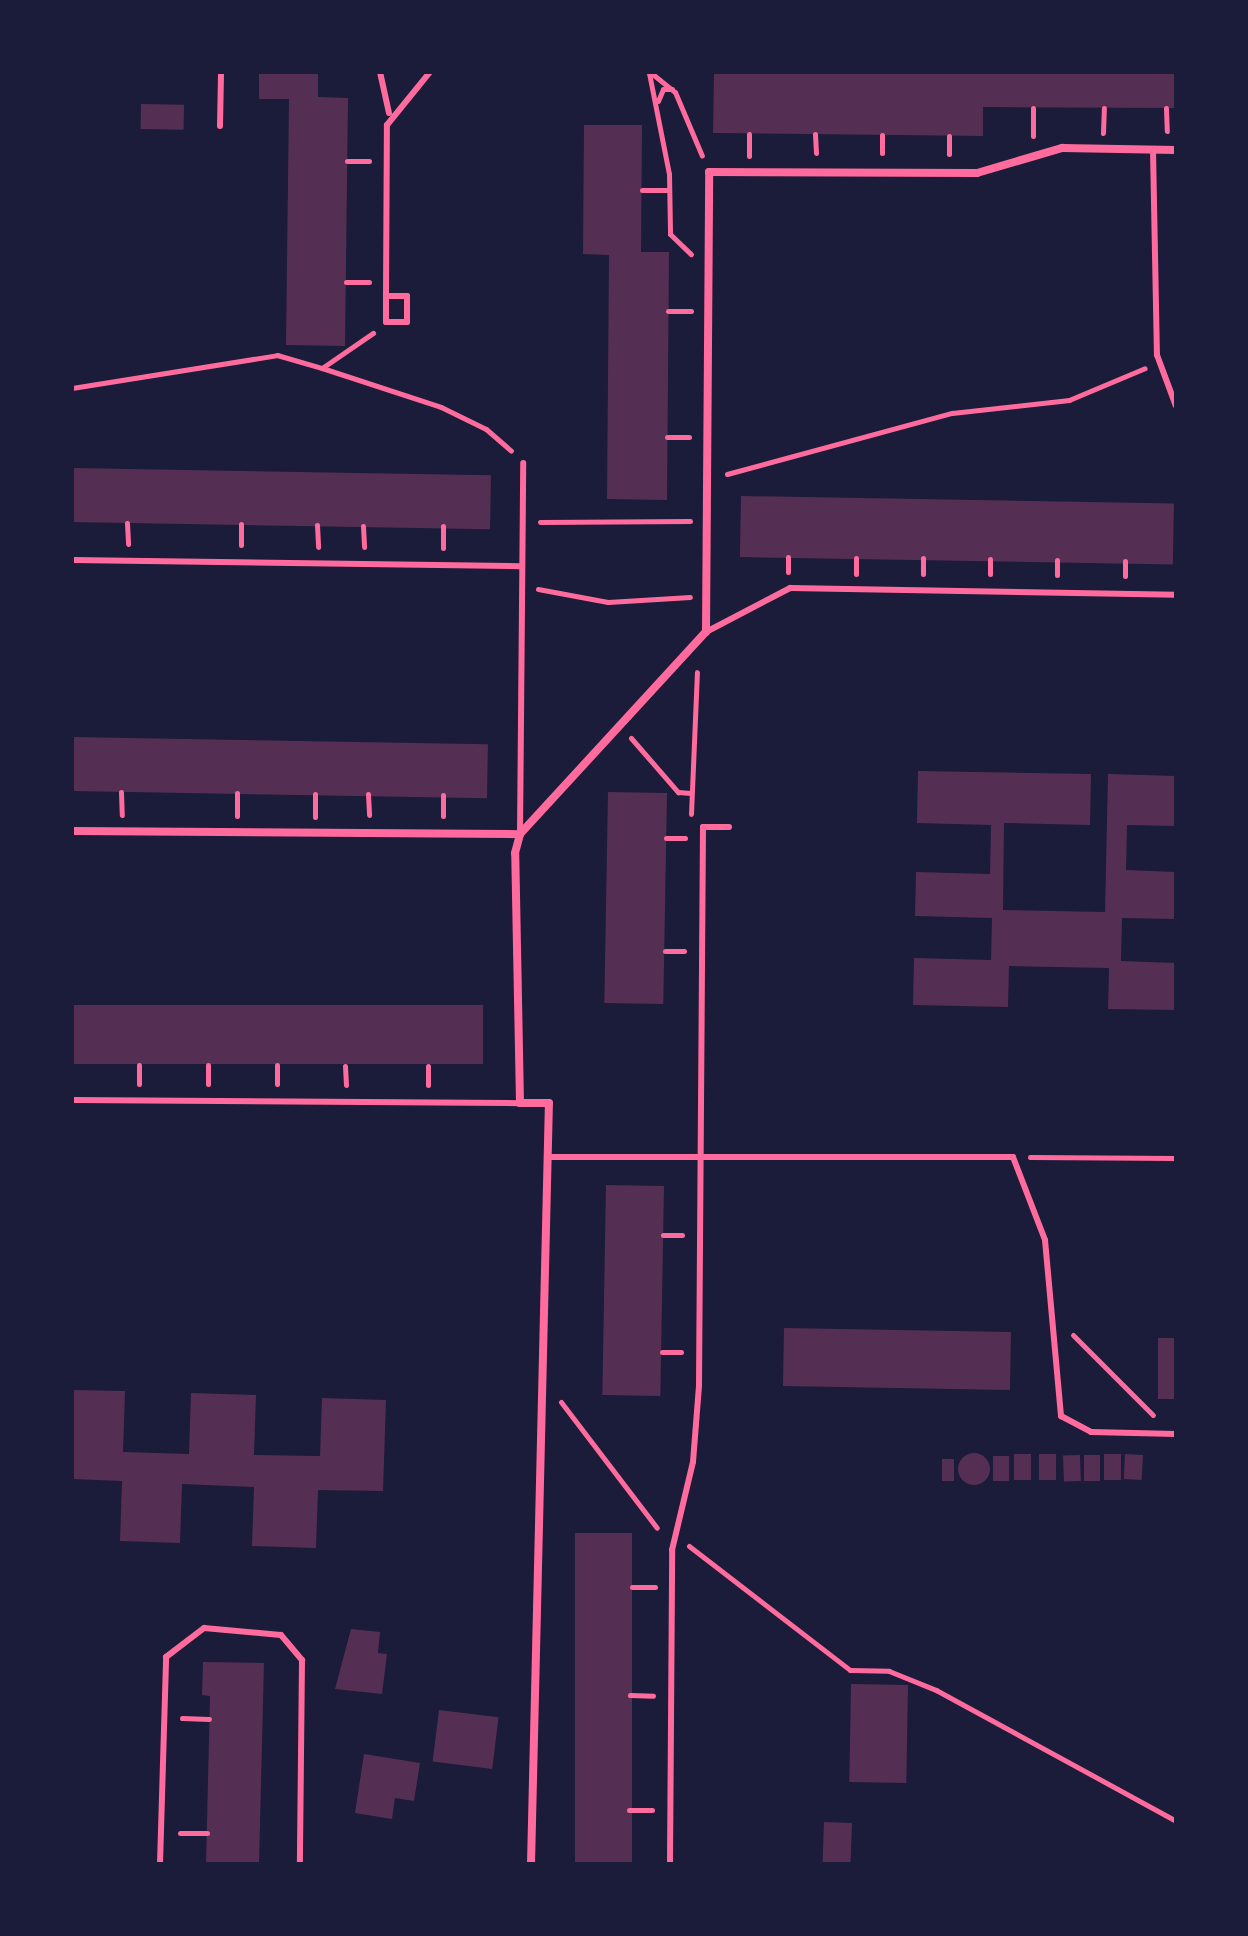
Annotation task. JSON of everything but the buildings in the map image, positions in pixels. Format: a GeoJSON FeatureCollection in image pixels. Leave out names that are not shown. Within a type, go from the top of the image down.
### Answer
{"type":"FeatureCollection","features":[{"type":"Feature","properties":{"kind":"street"},"geometry":{"type":"LineString","coordinates":[[531,1864],[549,1103],[520,1103],[520,834],[703,636],[707,522],[709,172],[977,173],[1062,148],[1176,150]]}},
{"type":"Feature","properties":{"kind":"street"},"geometry":{"type":"LineString","coordinates":[[72,831],[520,834]]}},
{"type":"Feature","properties":{"kind":"lane"},"geometry":{"type":"LineString","coordinates":[[220,126],[221,72]]}},
{"type":"Feature","properties":{"kind":"lane"},"geometry":{"type":"LineString","coordinates":[[380,72],[389,117],[386,296],[386,322],[407,322],[407,296],[386,296]]}},
{"type":"Feature","properties":{"kind":"lane"},"geometry":{"type":"LineString","coordinates":[[389,117],[430,72]]}},
{"type":"Feature","properties":{"kind":"lane"},"geometry":{"type":"LineString","coordinates":[[1153,150],[1158,361],[1176,406]]}},
{"type":"Feature","properties":{"kind":"lane"},"geometry":{"type":"LineString","coordinates":[[520,834],[517,584],[524,522],[523,463]]}},
{"type":"Feature","properties":{"kind":"lane"},"geometry":{"type":"LineString","coordinates":[[72,560],[520,566]]}},
{"type":"Feature","properties":{"kind":"lane"},"geometry":{"type":"LineString","coordinates":[[703,636],[798,587],[1176,595]]}},
{"type":"Feature","properties":{"kind":"lane"},"geometry":{"type":"LineString","coordinates":[[670,1864],[673,1547],[698,1417],[703,827],[729,827]]}},
{"type":"Feature","properties":{"kind":"lane"},"geometry":{"type":"LineString","coordinates":[[72,1100],[520,1103]]}},
{"type":"Feature","properties":{"kind":"lane"},"geometry":{"type":"LineString","coordinates":[[549,1157],[1013,1157],[1045,1240],[1053,1315],[1054,1382],[1067,1424],[1091,1432],[1176,1434]]}},
{"type":"Feature","properties":{"kind":"lane"},"geometry":{"type":"LineString","coordinates":[[160,1864],[166,1657],[204,1628],[264,1630],[294,1646],[306,1676],[300,1864]]}},
{"type":"Feature","properties":{"kind":"path"},"geometry":{"type":"LineString","coordinates":[[649,72],[673,89],[691,141],[712,161]]}},
{"type":"Feature","properties":{"kind":"path"},"geometry":{"type":"LineString","coordinates":[[649,72],[658,103],[669,190],[671,239],[696,261]]}},
{"type":"Feature","properties":{"kind":"path"},"geometry":{"type":"LineString","coordinates":[[658,103],[660,92],[673,89]]}},
{"type":"Feature","properties":{"kind":"path"},"geometry":{"type":"LineString","coordinates":[[1033,108],[1033,137]]}},
{"type":"Feature","properties":{"kind":"path"},"geometry":{"type":"LineString","coordinates":[[1103,138],[1104,108]]}},
{"type":"Feature","properties":{"kind":"path"},"geometry":{"type":"LineString","coordinates":[[1166,108],[1167,139]]}},
{"type":"Feature","properties":{"kind":"path"},"geometry":{"type":"LineString","coordinates":[[733,161],[749,161],[749,134]]}},
{"type":"Feature","properties":{"kind":"path"},"geometry":{"type":"LineString","coordinates":[[815,134],[816,162]]}},
{"type":"Feature","properties":{"kind":"path"},"geometry":{"type":"LineString","coordinates":[[882,135],[882,162]]}},
{"type":"Feature","properties":{"kind":"path"},"geometry":{"type":"LineString","coordinates":[[949,136],[949,163]]}},
{"type":"Feature","properties":{"kind":"path"},"geometry":{"type":"LineString","coordinates":[[374,177],[375,148]]}},
{"type":"Feature","properties":{"kind":"path"},"geometry":{"type":"LineString","coordinates":[[347,161],[374,161]]}},
{"type":"Feature","properties":{"kind":"path"},"geometry":{"type":"LineString","coordinates":[[642,190],[669,190]]}},
{"type":"Feature","properties":{"kind":"path"},"geometry":{"type":"LineString","coordinates":[[374,274],[374,291]]}},
{"type":"Feature","properties":{"kind":"path"},"geometry":{"type":"LineString","coordinates":[[346,282],[374,282]]}},
{"type":"Feature","properties":{"kind":"path"},"geometry":{"type":"LineString","coordinates":[[695,327],[696,299]]}},
{"type":"Feature","properties":{"kind":"path"},"geometry":{"type":"LineString","coordinates":[[668,311],[696,311]]}},
{"type":"Feature","properties":{"kind":"path"},"geometry":{"type":"LineString","coordinates":[[322,368],[373,339],[374,326]]}},
{"type":"Feature","properties":{"kind":"path"},"geometry":{"type":"LineString","coordinates":[[72,388],[277,355],[441,407],[486,429],[523,463]]}},
{"type":"Feature","properties":{"kind":"path"},"geometry":{"type":"LineString","coordinates":[[706,486],[758,462],[952,413],[1069,400],[1158,361]]}},
{"type":"Feature","properties":{"kind":"path"},"geometry":{"type":"LineString","coordinates":[[694,421],[694,451]]}},
{"type":"Feature","properties":{"kind":"path"},"geometry":{"type":"LineString","coordinates":[[667,437],[694,437]]}},
{"type":"Feature","properties":{"kind":"path"},"geometry":{"type":"LineString","coordinates":[[693,507],[693,521]]}},
{"type":"Feature","properties":{"kind":"path"},"geometry":{"type":"LineString","coordinates":[[524,522],[707,522]]}},
{"type":"Feature","properties":{"kind":"path"},"geometry":{"type":"LineString","coordinates":[[990,559],[990,579]]}},
{"type":"Feature","properties":{"kind":"path"},"geometry":{"type":"LineString","coordinates":[[1057,560],[1057,580]]}},
{"type":"Feature","properties":{"kind":"path"},"geometry":{"type":"LineString","coordinates":[[1125,561],[1125,581]]}},
{"type":"Feature","properties":{"kind":"path"},"geometry":{"type":"LineString","coordinates":[[517,584],[608,602],[706,594]]}},
{"type":"Feature","properties":{"kind":"path"},"geometry":{"type":"LineString","coordinates":[[690,852],[691,793],[703,636]]}},
{"type":"Feature","properties":{"kind":"path"},"geometry":{"type":"LineString","coordinates":[[620,725],[678,792],[691,793]]}},
{"type":"Feature","properties":{"kind":"path"},"geometry":{"type":"LineString","coordinates":[[666,838],[691,838]]}},
{"type":"Feature","properties":{"kind":"path"},"geometry":{"type":"LineString","coordinates":[[690,937],[690,951]]}},
{"type":"Feature","properties":{"kind":"path"},"geometry":{"type":"LineString","coordinates":[[665,951],[700,951]]}},
{"type":"Feature","properties":{"kind":"path"},"geometry":{"type":"LineString","coordinates":[[1013,1157],[1176,1158]]}},
{"type":"Feature","properties":{"kind":"path"},"geometry":{"type":"LineString","coordinates":[[1053,1315],[1159,1421]]}},
{"type":"Feature","properties":{"kind":"path"},"geometry":{"type":"LineString","coordinates":[[543,1379],[673,1547]]}},
{"type":"Feature","properties":{"kind":"path"},"geometry":{"type":"LineString","coordinates":[[674,1534],[850,1670],[889,1671],[936,1690],[1176,1821]]}},
{"type":"Feature","properties":{"kind":"path"},"geometry":{"type":"LineString","coordinates":[[161,1832],[207,1833]]}}]}
